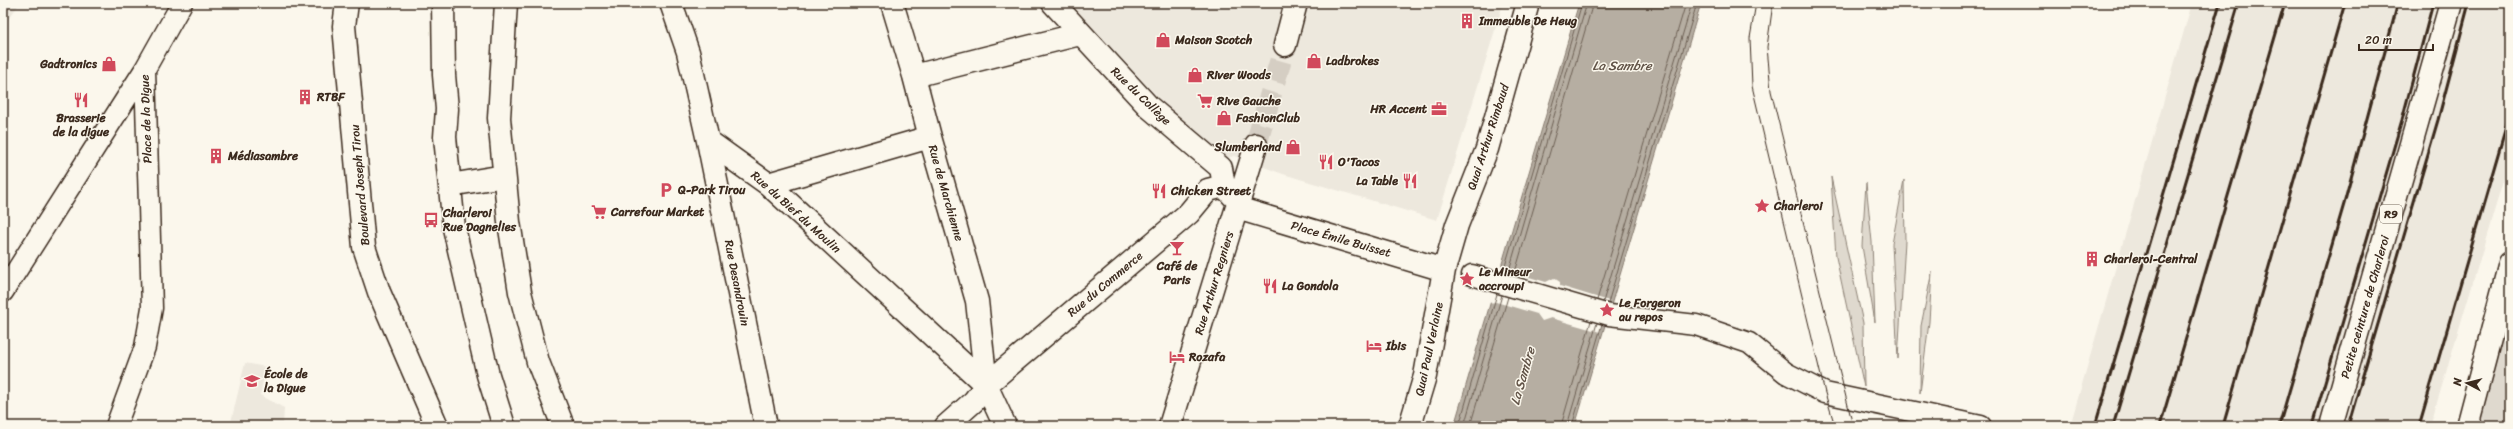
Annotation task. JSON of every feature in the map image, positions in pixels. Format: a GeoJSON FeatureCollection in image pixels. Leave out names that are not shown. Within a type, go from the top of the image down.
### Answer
{"type":"FeatureCollection","features":[{"type":"Feature","properties":{"kind":"main road","name":"Boulevard Joseph Tirou"},"geometry":{"type":"LineString","coordinates":[[347,3],[344,26],[364,247],[379,292],[438,426]]}},
{"type":"Feature","properties":{"kind":"main road"},"geometry":{"type":"LineString","coordinates":[[443,3],[444,75],[447,109],[446,136],[454,228],[488,375],[504,426]]}},
{"type":"Feature","properties":{"kind":"main road"},"geometry":{"type":"LineString","coordinates":[[506,3],[499,118],[509,222],[520,292],[537,355],[563,426]]}},
{"type":"Feature","properties":{"kind":"main road"},"geometry":{"type":"LineString","coordinates":[[672,3],[688,52],[708,141]]}},
{"type":"Feature","properties":{"kind":"main road","name":"Rue de Marchienne"},"geometry":{"type":"LineString","coordinates":[[892,3],[977,301],[986,385]]}},
{"type":"Feature","properties":{"kind":"main road","name":"Rue du Collège"},"geometry":{"type":"LineString","coordinates":[[1053,3],[1149,107],[1221,168],[1224,186],[1235,198],[1237,208]]}},
{"type":"Feature","properties":{"kind":"main road"},"geometry":{"type":"LineString","coordinates":[[1285,45],[1296,3]]}},
{"type":"Feature","properties":{"kind":"main road","name":"Quai Arthur Rimbaud"},"geometry":{"type":"LineString","coordinates":[[1444,270],[1457,225],[1487,149],[1528,3]]}},
{"type":"Feature","properties":{"kind":"main road","name":"Petite ceinture de Charleroi"},"geometry":{"type":"LineString","coordinates":[[2331,426],[2451,3]]}},
{"type":"Feature","properties":{"kind":"main road"},"geometry":{"type":"LineString","coordinates":[[914,76],[1080,34]]}},
{"type":"Feature","properties":{"kind":"main road"},"geometry":{"type":"LineString","coordinates":[[768,184],[930,137]]}},
{"type":"Feature","properties":{"kind":"main road","name":"Rue du Bief du Moulin"},"geometry":{"type":"LineString","coordinates":[[708,141],[768,184],[986,385]]}},
{"type":"Feature","properties":{"kind":"main road","name":"Rue Desandrouin"},"geometry":{"type":"LineString","coordinates":[[708,141],[766,426]]}},
{"type":"Feature","properties":{"kind":"main road","name":"Rue Arthur Regniers"},"geometry":{"type":"LineString","coordinates":[[1170,426],[1256,145]]}},
{"type":"Feature","properties":{"kind":"main road"},"geometry":{"type":"LineString","coordinates":[[450,185],[504,176]]}},
{"type":"Feature","properties":{"kind":"main road","name":"Rue du Commerce"},"geometry":{"type":"LineString","coordinates":[[946,426],[974,401],[986,385],[1189,213],[1208,190],[1224,186]]}},
{"type":"Feature","properties":{"kind":"main road","name":"Place Émile Buisset"},"geometry":{"type":"LineString","coordinates":[[1237,208],[1444,270]]}},
{"type":"Feature","properties":{"kind":"main road"},"geometry":{"type":"LineString","coordinates":[[2467,426],[2510,264]]}},
{"type":"Feature","properties":{"kind":"main road","name":"Quai Paul Verlaine"},"geometry":{"type":"LineString","coordinates":[[1410,426],[1425,376],[1444,270]]}},
{"type":"Feature","properties":{"kind":"main road"},"geometry":{"type":"LineString","coordinates":[[986,385],[1005,426]]}},
{"type":"Feature","properties":{"kind":"street"},"geometry":{"type":"LineString","coordinates":[[145,69],[182,3]]}},
{"type":"Feature","properties":{"kind":"street","name":"Place de la Digue"},"geometry":{"type":"LineString","coordinates":[[3,292],[145,69]]}},
{"type":"Feature","properties":{"kind":"street","name":"Place de la Digue"},"geometry":{"type":"LineString","coordinates":[[116,426],[145,347],[152,308],[145,69]]}},
{"type":"Feature","properties":{"kind":"street"},"geometry":{"type":"LineString","coordinates":[[1472,275],[1609,315],[1696,325],[1749,343],[1786,373],[1825,393],[1981,426]]}},
{"type":"Feature","properties":{"kind":"shaded area"},"geometry":{"type":"Polygon","coordinates":[[[3,3],[20,3],[3,26],[3,3]]]}},
{"type":"Feature","properties":{"kind":"shaded area","name":"Rive Gauche"},"geometry":{"type":"Polygon","coordinates":[[[1070,3],[1489,3],[1502,7],[1437,220],[1283,174],[1234,156],[1218,161],[1070,3]]]}},
{"type":"Feature","properties":{"kind":"shaded area"},"geometry":{"type":"Polygon","coordinates":[[[2192,3],[2510,3],[2510,158],[2430,426],[2070,426],[2192,3]]]}},
{"type":"Feature","properties":{"kind":"shaded area"},"geometry":{"type":"Polygon","coordinates":[[[1831,177],[1863,323],[1864,387],[1836,257],[1831,177]]]}},
{"type":"Feature","properties":{"kind":"shaded area"},"geometry":{"type":"Polygon","coordinates":[[[1904,180],[1905,241],[1898,359],[1892,244],[1904,180]]]}},
{"type":"Feature","properties":{"kind":"shaded area"},"geometry":{"type":"Polygon","coordinates":[[[1866,183],[1872,242],[1875,322],[1862,246],[1866,183]]]}},
{"type":"Feature","properties":{"kind":"shaded area"},"geometry":{"type":"Polygon","coordinates":[[[1932,271],[1929,322],[1920,393],[1921,326],[1932,271]]]}},
{"type":"Feature","properties":{"kind":"shaded area"},"geometry":{"type":"Polygon","coordinates":[[[2510,309],[2510,426],[2476,426],[2476,423],[2510,309]]]}},
{"type":"Feature","properties":{"kind":"shaded area","name":"École de la Digue"},"geometry":{"type":"Polygon","coordinates":[[[245,363],[266,367],[260,395],[284,408],[283,426],[230,426],[245,363]]]}},
{"type":"Feature","properties":{"kind":"water","name":"La Sambre"},"geometry":{"type":"Polygon","coordinates":[[[1579,3],[1701,3],[1575,426],[1454,426],[1579,3]]]}},
{"type":"Feature","properties":{"kind":"pier"},"geometry":{"type":"Polygon","coordinates":[[[1500,263],[1505,270],[1546,282],[1554,278],[1560,282],[1560,286],[1609,301],[1600,332],[1551,318],[1542,321],[1537,314],[1496,302],[1488,303],[1500,263]]]}},
{"type":"Feature","properties":{"kind":"tunnel"},"geometry":{"type":"LineString","coordinates":[[1256,145],[1285,45]]}},
{"type":"Feature","properties":{"kind":"tram line"},"geometry":{"type":"LineString","coordinates":[[1756,3],[1750,38],[1752,86],[1825,393],[1835,426]]}},
{"type":"Feature","properties":{"kind":"tram line"},"geometry":{"type":"LineString","coordinates":[[1773,3],[1767,47],[1771,91],[1853,426]]}},
{"type":"Feature","properties":{"kind":"railway"},"geometry":{"type":"LineString","coordinates":[[2095,426],[2220,3]]}},
{"type":"Feature","properties":{"kind":"railway"},"geometry":{"type":"LineString","coordinates":[[2113,426],[2239,3]]}},
{"type":"Feature","properties":{"kind":"railway"},"geometry":{"type":"LineString","coordinates":[[2160,426],[2285,3]]}},
{"type":"Feature","properties":{"kind":"railway"},"geometry":{"type":"LineString","coordinates":[[2223,426],[2345,3]]}},
{"type":"Feature","properties":{"kind":"railway"},"geometry":{"type":"LineString","coordinates":[[2279,426],[2344,204],[2398,3]]}},
{"type":"Feature","properties":{"kind":"railway"},"geometry":{"type":"LineString","coordinates":[[2312,426],[2402,120],[2433,3]]}},
{"type":"Feature","properties":{"kind":"railway"},"geometry":{"type":"LineString","coordinates":[[2348,426],[2438,120],[2469,3]]}},
{"type":"Feature","properties":{"kind":"railway"},"geometry":{"type":"LineString","coordinates":[[2419,426],[2510,113]]}},
{"type":"Feature","properties":{"kind":"place","name":"Immeuble De Heug"},"geometry":{"type":"Point","coordinates":[1467,21]}},
{"type":"Feature","properties":{"kind":"place","name":"Maison Scotch"},"geometry":{"type":"Point","coordinates":[1163,40]}},
{"type":"Feature","properties":{"kind":"place","name":"Ladbrokes"},"geometry":{"type":"Point","coordinates":[1314,61]}},
{"type":"Feature","properties":{"kind":"place","name":"Gadtronics"},"geometry":{"type":"Point","coordinates":[109,64]}},
{"type":"Feature","properties":{"kind":"place","name":"River Woods"},"geometry":{"type":"Point","coordinates":[1195,75]}},
{"type":"Feature","properties":{"kind":"place","name":"RTBF"},"geometry":{"type":"Point","coordinates":[305,97]}},
{"type":"Feature","properties":{"kind":"place","name":"Brasserie de la digue"},"geometry":{"type":"Point","coordinates":[81,100]}},
{"type":"Feature","properties":{"kind":"place","name":"Rive Gauche"},"geometry":{"type":"Point","coordinates":[1205,101]}},
{"type":"Feature","properties":{"kind":"place","name":"HR Accent"},"geometry":{"type":"Point","coordinates":[1439,109]}},
{"type":"Feature","properties":{"kind":"place","name":"FashionClub"},"geometry":{"type":"Point","coordinates":[1224,118]}},
{"type":"Feature","properties":{"kind":"place","name":"Slumberland"},"geometry":{"type":"Point","coordinates":[1293,147]}},
{"type":"Feature","properties":{"kind":"place","name":"Médiasambre"},"geometry":{"type":"Point","coordinates":[216,156]}},
{"type":"Feature","properties":{"kind":"place","name":"O'Tacos"},"geometry":{"type":"Point","coordinates":[1326,162]}},
{"type":"Feature","properties":{"kind":"place","name":"La Table"},"geometry":{"type":"Point","coordinates":[1410,181]}},
{"type":"Feature","properties":{"kind":"place","name":"Q-Park Tirou"},"geometry":{"type":"Point","coordinates":[666,190]}},
{"type":"Feature","properties":{"kind":"place","name":"Chicken Street"},"geometry":{"type":"Point","coordinates":[1159,191]}},
{"type":"Feature","properties":{"kind":"place","name":"Charleroi"},"geometry":{"type":"Point","coordinates":[1762,206]}},
{"type":"Feature","properties":{"kind":"place","name":"Carrefour Market"},"geometry":{"type":"Point","coordinates":[599,212]}},
{"type":"Feature","properties":{"kind":"place","name":"Charleroi Rue Dagnelies"},"geometry":{"type":"Point","coordinates":[431,220]}},
{"type":"Feature","properties":{"kind":"place","name":"Café de Paris"},"geometry":{"type":"Point","coordinates":[1177,248]}},
{"type":"Feature","properties":{"kind":"place","name":"Charleroi-Central"},"geometry":{"type":"Point","coordinates":[2092,259]}},
{"type":"Feature","properties":{"kind":"place","name":"Le Mineur accroupi"},"geometry":{"type":"Point","coordinates":[1467,279]}},
{"type":"Feature","properties":{"kind":"place","name":"La Gondola"},"geometry":{"type":"Point","coordinates":[1270,286]}},
{"type":"Feature","properties":{"kind":"place","name":"Le Forgeron au repos"},"geometry":{"type":"Point","coordinates":[1607,310]}},
{"type":"Feature","properties":{"kind":"place","name":"Ibis"},"geometry":{"type":"Point","coordinates":[1374,346]}},
{"type":"Feature","properties":{"kind":"place","name":"Rozafa"},"geometry":{"type":"Point","coordinates":[1177,357]}},
{"type":"Feature","properties":{"kind":"place","name":"École de la Digue"},"geometry":{"type":"Point","coordinates":[252,381]}}]}
